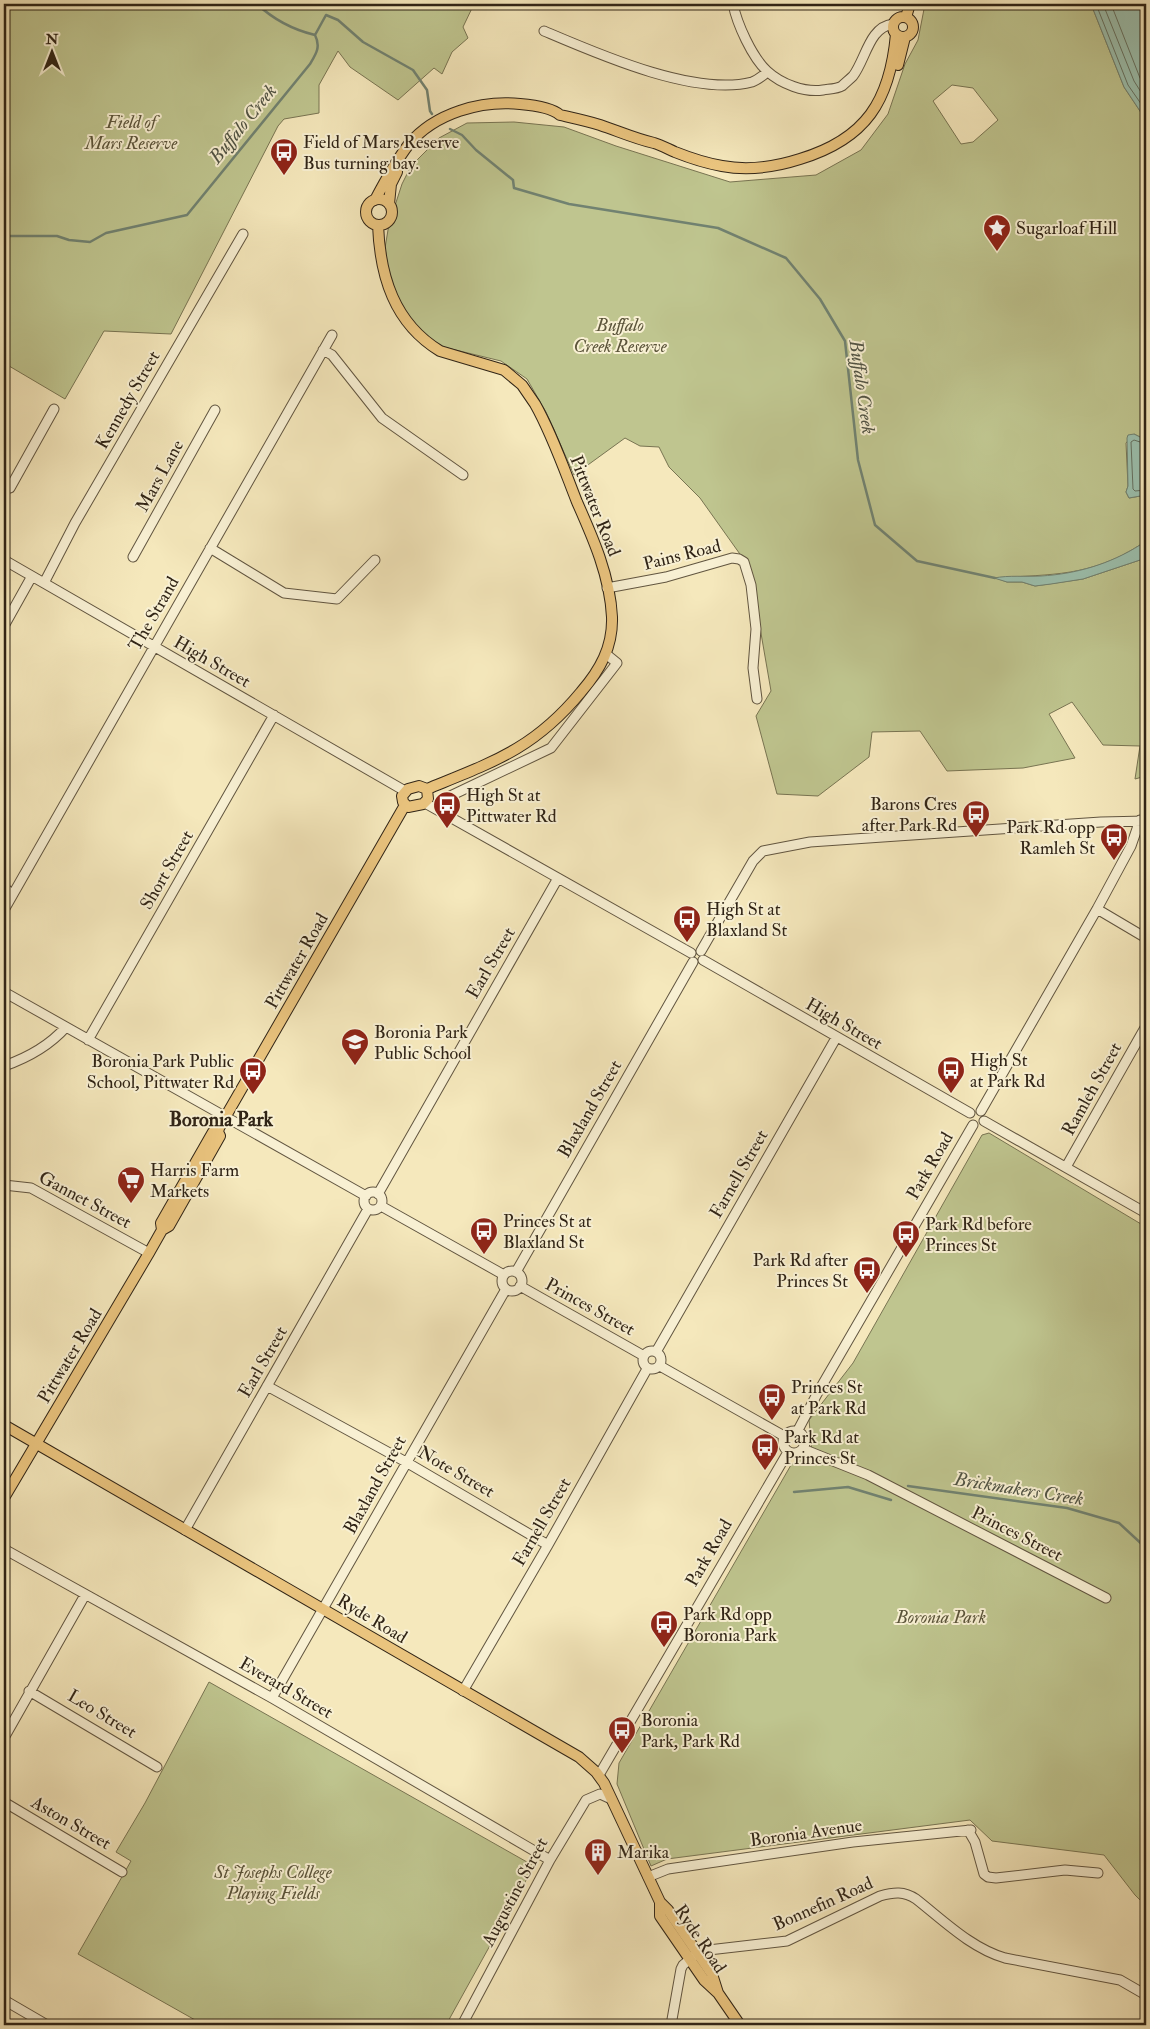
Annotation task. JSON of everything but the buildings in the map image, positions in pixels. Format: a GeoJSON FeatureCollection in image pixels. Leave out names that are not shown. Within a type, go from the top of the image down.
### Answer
{"type":"FeatureCollection","features":[{"type":"Feature","properties":{"kind":"main road"},"geometry":{"type":"LineString","coordinates":[[906,17],[910,4]]}},
{"type":"Feature","properties":{"kind":"main road"},"geometry":{"type":"LineString","coordinates":[[375,200],[410,143],[436,122],[478,106],[503,103],[525,104],[548,109],[560,115],[597,124],[648,143],[650,147],[678,160],[718,171],[768,172],[814,161],[832,154],[846,144],[860,133],[876,116],[892,86],[898,32],[897,18],[906,17],[912,21],[914,27],[911,34],[898,32]]}},
{"type":"Feature","properties":{"kind":"main road"},"geometry":{"type":"LineString","coordinates":[[389,204],[383,200],[375,200],[368,204],[366,212],[368,219],[378,225],[385,224],[391,218],[392,211],[389,204],[393,178],[408,155],[422,140],[447,121],[466,114],[497,108],[525,110],[554,117],[560,115]]}},
{"type":"Feature","properties":{"kind":"main road","name":"Pittwater Road"},"geometry":{"type":"LineString","coordinates":[[378,225],[380,258],[384,278],[394,301],[407,323],[424,340],[440,351],[504,370],[522,385],[535,404],[599,552],[612,618],[606,654],[591,681],[564,712],[531,741],[494,762],[427,789]]}},
{"type":"Feature","properties":{"kind":"main road"},"geometry":{"type":"LineString","coordinates":[[418,786],[427,789],[428,799],[425,803],[412,808],[402,802],[402,796],[405,791],[418,786]]}},
{"type":"Feature","properties":{"kind":"main road","name":"Pittwater Road"},"geometry":{"type":"LineString","coordinates":[[4,1498],[162,1230],[169,1226],[220,1136],[218,1132],[225,1118],[405,805]]}},
{"type":"Feature","properties":{"kind":"main road","name":"Ryde Road"},"geometry":{"type":"LineString","coordinates":[[4,1425],[579,1757],[599,1775],[660,1902],[668,1910],[693,1956],[712,1974],[718,1993],[740,2025]]}},
{"type":"Feature","properties":{"kind":"street"},"geometry":{"type":"LineString","coordinates":[[733,4],[736,16],[750,45],[768,72],[786,83],[813,92],[839,88],[853,76],[878,30],[886,26],[898,32]]}},
{"type":"Feature","properties":{"kind":"street"},"geometry":{"type":"LineString","coordinates":[[544,31],[586,49],[689,82],[713,86],[753,82],[768,72]]}},
{"type":"Feature","properties":{"kind":"street","name":"Kennedy Street"},"geometry":{"type":"LineString","coordinates":[[44,583],[75,523],[243,234]]}},
{"type":"Feature","properties":{"kind":"street","name":"The Strand"},"geometry":{"type":"LineString","coordinates":[[4,910],[332,335]]}},
{"type":"Feature","properties":{"kind":"street"},"geometry":{"type":"LineString","coordinates":[[323,350],[332,356],[382,418],[462,475]]}},
{"type":"Feature","properties":{"kind":"street"},"geometry":{"type":"LineString","coordinates":[[10,488],[54,409]]}},
{"type":"Feature","properties":{"kind":"street","name":"Mars Lane"},"geometry":{"type":"LineString","coordinates":[[133,557],[216,410]]}},
{"type":"Feature","properties":{"kind":"street"},"geometry":{"type":"LineString","coordinates":[[210,548],[284,593],[337,599],[375,560]]}},
{"type":"Feature","properties":{"kind":"street","name":"Pains Road"},"geometry":{"type":"LineString","coordinates":[[607,588],[666,577],[732,558],[744,562],[751,586],[756,629],[753,668],[757,700]]}},
{"type":"Feature","properties":{"kind":"street","name":"High Street"},"geometry":{"type":"LineString","coordinates":[[4,560],[405,791]]}},
{"type":"Feature","properties":{"kind":"street"},"geometry":{"type":"LineString","coordinates":[[4,626],[32,576]]}},
{"type":"Feature","properties":{"kind":"street"},"geometry":{"type":"LineString","coordinates":[[439,811],[446,798],[551,748],[617,663],[606,654]]}},
{"type":"Feature","properties":{"kind":"street","name":"Short Street"},"geometry":{"type":"LineString","coordinates":[[88,1040],[274,715]]}},
{"type":"Feature","properties":{"kind":"street","name":"High Street"},"geometry":{"type":"LineString","coordinates":[[425,803],[970,1113]]}},
{"type":"Feature","properties":{"kind":"street"},"geometry":{"type":"LineString","coordinates":[[981,1111],[1097,909],[1132,846],[1143,821]]}},
{"type":"Feature","properties":{"kind":"street","name":"Blaxland Street"},"geometry":{"type":"LineString","coordinates":[[516,1272],[753,861],[764,851],[810,842],[1143,821]]}},
{"type":"Feature","properties":{"kind":"street","name":"Earl Street"},"geometry":{"type":"LineString","coordinates":[[378,1194],[558,878]]}},
{"type":"Feature","properties":{"kind":"street"},"geometry":{"type":"LineString","coordinates":[[4,887],[12,894]]}},
{"type":"Feature","properties":{"kind":"street"},"geometry":{"type":"LineString","coordinates":[[1097,909],[1146,938]]}},
{"type":"Feature","properties":{"kind":"street"},"geometry":{"type":"LineString","coordinates":[[4,992],[366,1196]]}},
{"type":"Feature","properties":{"kind":"street","name":"Ramleh Street"},"geometry":{"type":"LineString","coordinates":[[1066,1168],[1146,1026]]}},
{"type":"Feature","properties":{"kind":"street"},"geometry":{"type":"LineString","coordinates":[[4,1066],[38,1051],[66,1027]]}},
{"type":"Feature","properties":{"kind":"street","name":"Farnell Street"},"geometry":{"type":"LineString","coordinates":[[656,1352],[836,1038]]}},
{"type":"Feature","properties":{"kind":"street"},"geometry":{"type":"LineString","coordinates":[[981,1111],[974,1110],[970,1113],[969,1121],[978,1126],[984,1121]]}},
{"type":"Feature","properties":{"kind":"street"},"geometry":{"type":"LineString","coordinates":[[981,1111],[984,1121]]}},
{"type":"Feature","properties":{"kind":"street"},"geometry":{"type":"LineString","coordinates":[[984,1121],[1146,1213]]}},
{"type":"Feature","properties":{"kind":"street","name":"Park Road"},"geometry":{"type":"LineString","coordinates":[[797,1432],[973,1124]]}},
{"type":"Feature","properties":{"kind":"street","name":"Gannet Street"},"geometry":{"type":"LineString","coordinates":[[4,1185],[31,1188],[149,1253]]}},
{"type":"Feature","properties":{"kind":"street"},"geometry":{"type":"LineString","coordinates":[[366,1196],[371,1193],[378,1194],[382,1200],[381,1206]]}},
{"type":"Feature","properties":{"kind":"street"},"geometry":{"type":"LineString","coordinates":[[366,1196],[365,1204],[368,1209],[374,1210],[381,1206]]}},
{"type":"Feature","properties":{"kind":"street"},"geometry":{"type":"LineString","coordinates":[[381,1206],[504,1275]]}},
{"type":"Feature","properties":{"kind":"street","name":"Earl Street"},"geometry":{"type":"LineString","coordinates":[[185,1530],[368,1209]]}},
{"type":"Feature","properties":{"kind":"street"},"geometry":{"type":"LineString","coordinates":[[516,1272],[521,1278],[520,1286],[514,1291],[506,1289],[502,1283],[504,1275],[516,1272]]}},
{"type":"Feature","properties":{"kind":"street","name":"Princes Street"},"geometry":{"type":"LineString","coordinates":[[520,1286],[644,1356]]}},
{"type":"Feature","properties":{"kind":"street","name":"Blaxland Street"},"geometry":{"type":"LineString","coordinates":[[272,1698],[506,1289]]}},
{"type":"Feature","properties":{"kind":"street"},"geometry":{"type":"LineString","coordinates":[[650,1351],[656,1352],[661,1357],[660,1366],[655,1369],[648,1369],[643,1363],[644,1356],[650,1351]]}},
{"type":"Feature","properties":{"kind":"street"},"geometry":{"type":"LineString","coordinates":[[660,1366],[784,1436]]}},
{"type":"Feature","properties":{"kind":"street","name":"Farnell Street"},"geometry":{"type":"LineString","coordinates":[[463,1691],[648,1369]]}},
{"type":"Feature","properties":{"kind":"street","name":"Note Street"},"geometry":{"type":"LineString","coordinates":[[267,1386],[406,1462],[548,1545]]}},
{"type":"Feature","properties":{"kind":"street"},"geometry":{"type":"LineString","coordinates":[[789,1432],[797,1432],[804,1438],[803,1449],[798,1453],[788,1452],[783,1447],[784,1436],[789,1432]]}},
{"type":"Feature","properties":{"kind":"street","name":"Princes Street"},"geometry":{"type":"LineString","coordinates":[[803,1449],[868,1475],[1106,1598]]}},
{"type":"Feature","properties":{"kind":"street","name":"Park Road"},"geometry":{"type":"LineString","coordinates":[[599,1775],[788,1452]]}},
{"type":"Feature","properties":{"kind":"street","name":"Everard Street"},"geometry":{"type":"LineString","coordinates":[[4,1549],[272,1698],[550,1860]]}},
{"type":"Feature","properties":{"kind":"street"},"geometry":{"type":"LineString","coordinates":[[4,1738],[29,1691],[86,1594]]}},
{"type":"Feature","properties":{"kind":"street","name":"Leo Street"},"geometry":{"type":"LineString","coordinates":[[29,1691],[157,1766]]}},
{"type":"Feature","properties":{"kind":"street","name":"Augustine Street"},"geometry":{"type":"LineString","coordinates":[[462,2025],[550,1860],[586,1800],[600,1794],[611,1799]]}},
{"type":"Feature","properties":{"kind":"street","name":"Aston Street"},"geometry":{"type":"LineString","coordinates":[[4,1802],[122,1872]]}},
{"type":"Feature","properties":{"kind":"street","name":"Boronia Avenue"},"geometry":{"type":"LineString","coordinates":[[648,1878],[668,1869],[853,1842],[970,1830],[976,1842],[984,1874],[988,1877],[996,1878],[1065,1870],[1098,1873]]}},
{"type":"Feature","properties":{"kind":"street","name":"Bonnefin Road"},"geometry":{"type":"LineString","coordinates":[[693,1956],[700,1951],[787,1941],[880,1896],[901,1892],[916,1899],[973,1943],[988,1952],[1005,1958],[1120,1980],[1146,1995]]}},
{"type":"Feature","properties":{"kind":"street"},"geometry":{"type":"LineString","coordinates":[[671,2025],[681,1969],[693,1956]]}},
{"type":"Feature","properties":{"kind":"street"},"geometry":{"type":"LineString","coordinates":[[4,2000],[47,2025]]}},
{"type":"Feature","properties":{"kind":"green space","name":"Field of Mars Reserve"},"geometry":{"type":"Polygon","coordinates":[[[4,4],[474,4],[463,27],[468,38],[452,52],[442,74],[434,68],[398,100],[350,67],[338,51],[319,85],[319,113],[284,119],[278,126],[171,334],[104,331],[65,399],[4,363],[4,4]]]}},
{"type":"Feature","properties":{"kind":"green space","name":"Buffalo Creek Reserve"},"geometry":{"type":"Polygon","coordinates":[[[925,4],[1091,4],[1124,87],[1146,120],[1146,440],[1134,434],[1126,443],[1128,486],[1126,492],[1129,498],[1146,495],[1146,545],[1140,545],[1104,563],[1070,572],[996,578],[1007,582],[1022,582],[1035,586],[1083,579],[1146,558],[1146,776],[1135,779],[1140,746],[1103,745],[1072,702],[1049,714],[1075,758],[1023,768],[947,771],[920,731],[872,732],[869,757],[818,796],[777,794],[756,716],[771,691],[758,616],[742,557],[700,498],[669,467],[659,447],[640,446],[625,438],[574,475],[546,412],[527,379],[501,361],[435,345],[412,323],[391,289],[385,248],[389,224],[402,184],[411,166],[439,138],[467,123],[514,122],[564,127],[616,146],[730,182],[816,175],[861,150],[888,114],[905,64],[918,40],[925,4]],[[952,85],[933,101],[961,144],[973,142],[998,120],[973,88],[952,85]]]}},
{"type":"Feature","properties":{"kind":"green space","name":"Boronia Park"},"geometry":{"type":"Polygon","coordinates":[[[989,1133],[1146,1227],[1146,1906],[1104,1855],[992,1841],[970,1820],[667,1859],[651,1866],[617,1784],[619,1763],[791,1465],[812,1452],[809,1420],[853,1363],[982,1135],[989,1133]]]}},
{"type":"Feature","properties":{"kind":"green space","name":"St Josephs College Playing Fields"},"geometry":{"type":"Polygon","coordinates":[[[209,1682],[534,1866],[446,2025],[204,2025],[78,1954],[131,1861],[116,1852],[145,1803],[209,1682]]]}},
{"type":"Feature","properties":{"kind":"water"},"geometry":{"type":"Polygon","coordinates":[[[1091,4],[1146,4],[1146,120],[1124,87],[1091,4]]]}},
{"type":"Feature","properties":{"kind":"water"},"geometry":{"type":"Polygon","coordinates":[[[1134,434],[1146,440],[1146,495],[1129,498],[1126,492],[1128,486],[1127,438],[1128,435],[1134,434]]]}},
{"type":"Feature","properties":{"kind":"water"},"geometry":{"type":"Polygon","coordinates":[[[1140,545],[1146,545],[1146,558],[1083,579],[1035,586],[994,578],[1067,573],[1105,563],[1140,545]]]}},
{"type":"Feature","properties":{"kind":"waterway"},"geometry":{"type":"LineString","coordinates":[[257,4],[284,23],[315,35]]}},
{"type":"Feature","properties":{"kind":"waterway","name":"Buffalo Creek"},"geometry":{"type":"LineString","coordinates":[[315,35],[326,15],[338,20],[363,42],[413,70],[427,90],[432,114]]}},
{"type":"Feature","properties":{"kind":"waterway","name":"Buffalo Creek"},"geometry":{"type":"LineString","coordinates":[[4,236],[57,236],[69,240],[90,242],[106,233],[187,215],[310,64],[318,47],[315,35]]}},
{"type":"Feature","properties":{"kind":"waterway","name":"Buffalo Creek"},"geometry":{"type":"LineString","coordinates":[[450,129],[462,135],[476,150],[513,180],[514,188],[569,204],[718,228],[786,258],[820,299],[845,341],[858,460],[875,525],[917,561],[995,578]]}},
{"type":"Feature","properties":{"kind":"waterway","name":"Brickmakers Creek"},"geometry":{"type":"LineString","coordinates":[[908,1486],[1067,1508],[1119,1523],[1146,1548]]}},
{"type":"Feature","properties":{"kind":"waterway","name":"Brickmakers Creek"},"geometry":{"type":"LineString","coordinates":[[794,1492],[848,1487],[891,1500]]}},
{"type":"Feature","properties":{"kind":"place","name":"Field of Mars Reserve Bus turning bay."},"geometry":{"type":"Point","coordinates":[284,176]}},
{"type":"Feature","properties":{"kind":"place","name":"Sugarloaf Hill"},"geometry":{"type":"Point","coordinates":[997,252]}},
{"type":"Feature","properties":{"kind":"place","name":"High St at Pittwater Rd"},"geometry":{"type":"Point","coordinates":[447,829]}},
{"type":"Feature","properties":{"kind":"place","name":"Barons Cres after Park Rd"},"geometry":{"type":"Point","coordinates":[976,838]}},
{"type":"Feature","properties":{"kind":"place","name":"Park Rd opp Ramleh St"},"geometry":{"type":"Point","coordinates":[1114,861]}},
{"type":"Feature","properties":{"kind":"place","name":"High St at Blaxland St"},"geometry":{"type":"Point","coordinates":[687,943]}},
{"type":"Feature","properties":{"kind":"place","name":"Boronia Park Public School"},"geometry":{"type":"Point","coordinates":[355,1066]}},
{"type":"Feature","properties":{"kind":"place","name":"High St at Park Rd"},"geometry":{"type":"Point","coordinates":[951,1094]}},
{"type":"Feature","properties":{"kind":"place","name":"Boronia Park Public School, Pittwater Rd"},"geometry":{"type":"Point","coordinates":[253,1095]}},
{"type":"Feature","properties":{"kind":"place","name":"Harris Farm Markets"},"geometry":{"type":"Point","coordinates":[131,1204]}},
{"type":"Feature","properties":{"kind":"place","name":"Princes St at Blaxland St"},"geometry":{"type":"Point","coordinates":[484,1255]}},
{"type":"Feature","properties":{"kind":"place","name":"Park Rd before Princes St"},"geometry":{"type":"Point","coordinates":[906,1258]}},
{"type":"Feature","properties":{"kind":"place","name":"Park Rd after Princes St"},"geometry":{"type":"Point","coordinates":[867,1294]}},
{"type":"Feature","properties":{"kind":"place","name":"Princes St at Park Rd"},"geometry":{"type":"Point","coordinates":[772,1421]}},
{"type":"Feature","properties":{"kind":"place","name":"Park Rd at Princes St"},"geometry":{"type":"Point","coordinates":[765,1471]}},
{"type":"Feature","properties":{"kind":"place","name":"Park Rd opp Boronia Park"},"geometry":{"type":"Point","coordinates":[664,1648]}},
{"type":"Feature","properties":{"kind":"place","name":"Boronia Park, Park Rd"},"geometry":{"type":"Point","coordinates":[622,1754]}},
{"type":"Feature","properties":{"kind":"place","name":"Marika"},"geometry":{"type":"Point","coordinates":[598,1876]}},
{"type":"Feature","properties":{"kind":"district","name":"Boronia Park"},"geometry":{"type":"Point","coordinates":[221,1119]}}]}
